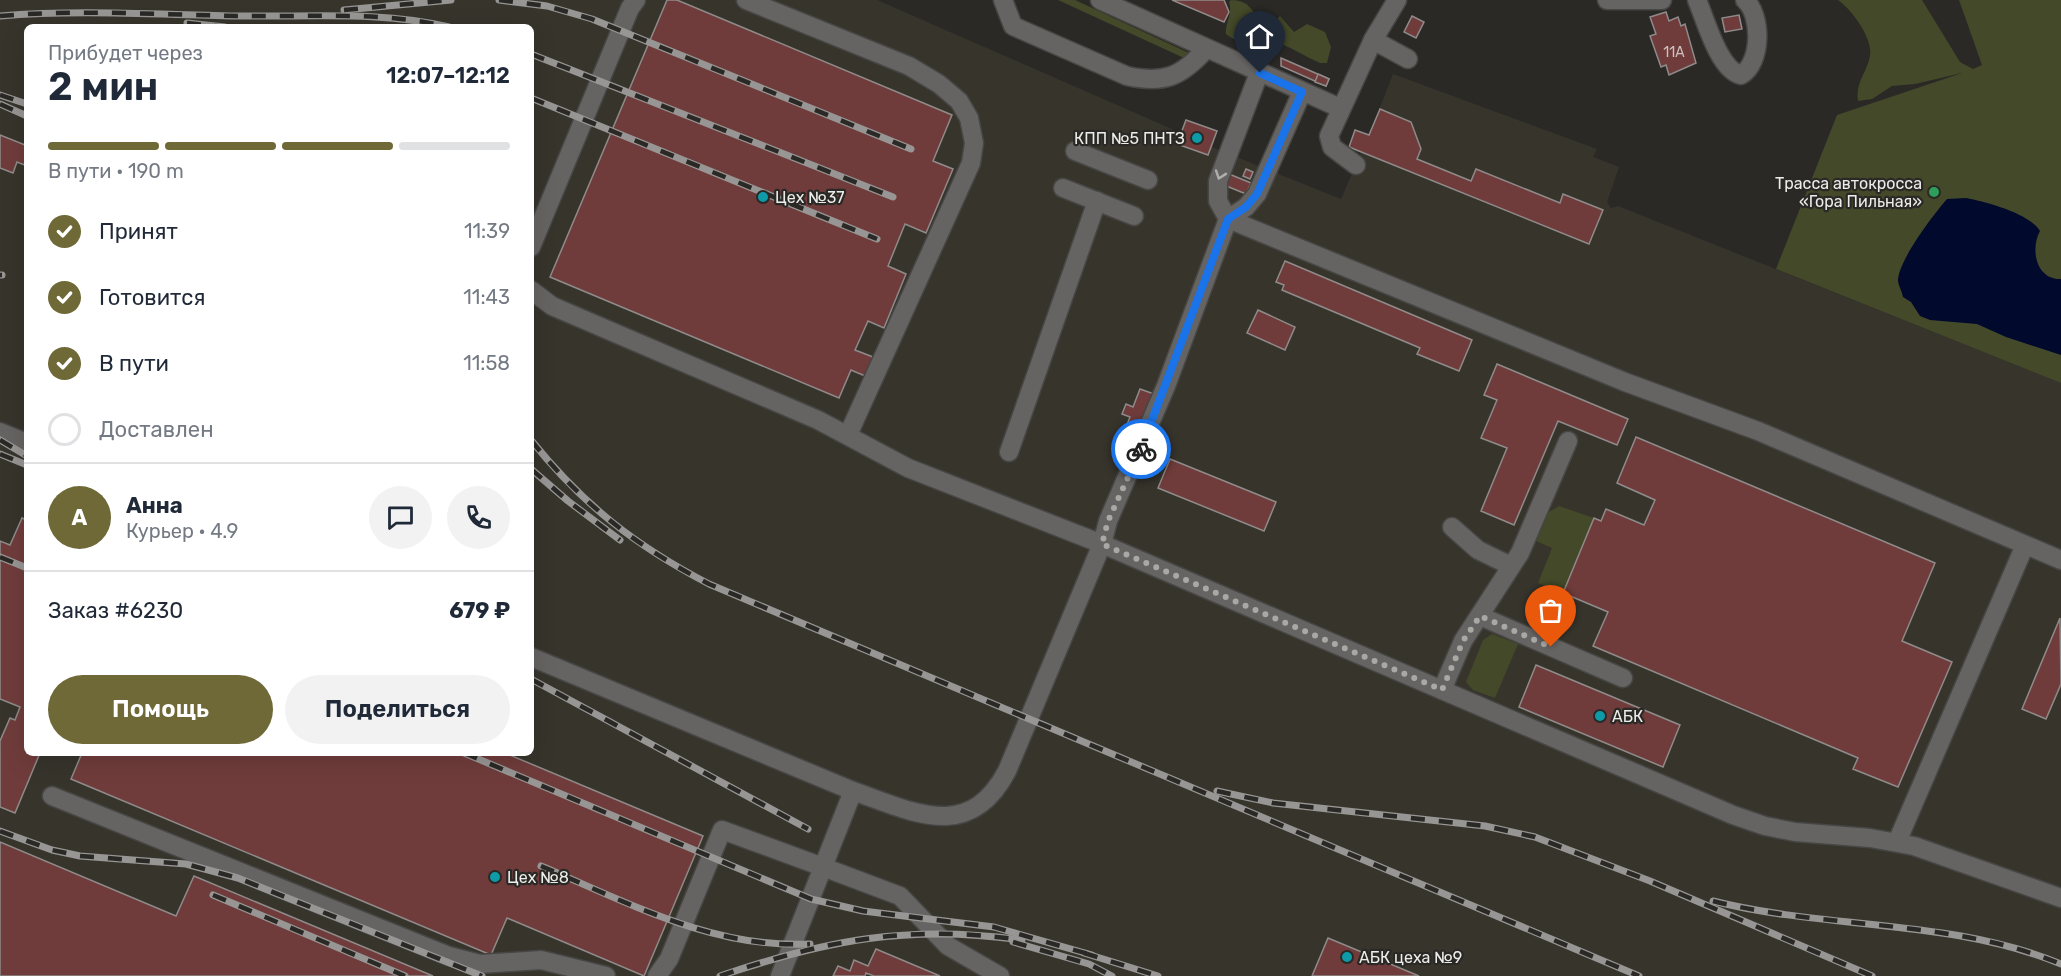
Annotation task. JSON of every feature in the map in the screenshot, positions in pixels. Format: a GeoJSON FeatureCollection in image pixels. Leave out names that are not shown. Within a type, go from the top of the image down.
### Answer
{"type":"FeatureCollection","features":[{"type":"Feature","properties":{"kind":"street"},"geometry":{"type":"LineString","coordinates":[[534,240],[630,8],[636,0]]}},
{"type":"Feature","properties":{"kind":"street"},"geometry":{"type":"LineString","coordinates":[[746,0],[925,75],[959,101],[972,126],[974,143],[970,163],[848,435]]}},
{"type":"Feature","properties":{"kind":"street"},"geometry":{"type":"LineString","coordinates":[[1003,0],[1013,26],[1127,76],[1146,80],[1178,75],[1191,67],[1206,49]]}},
{"type":"Feature","properties":{"kind":"street"},"geometry":{"type":"LineString","coordinates":[[1100,0],[1340,108]]}},
{"type":"Feature","properties":{"kind":"street"},"geometry":{"type":"LineString","coordinates":[[1356,165],[1329,142],[1340,108],[1373,40],[1396,0]]}},
{"type":"Feature","properties":{"kind":"street"},"geometry":{"type":"LineString","coordinates":[[1607,0],[1662,0]]}},
{"type":"Feature","properties":{"kind":"street"},"geometry":{"type":"LineString","coordinates":[[1697,0],[1722,60],[1733,73],[1741,75],[1749,71],[1755,60],[1757,49],[1754,16],[1751,6],[1745,0]]}},
{"type":"Feature","properties":{"kind":"street"},"geometry":{"type":"LineString","coordinates":[[1373,40],[1408,59]]}},
{"type":"Feature","properties":{"kind":"street"},"geometry":{"type":"LineString","coordinates":[[1260,73],[1216,191],[1218,201],[1228,219],[1626,382],[1758,431],[2061,560]]}},
{"type":"Feature","properties":{"kind":"street"},"geometry":{"type":"LineString","coordinates":[[534,658],[853,791],[902,808],[944,817],[980,806],[995,793],[1007,771],[1102,544],[1108,521],[1173,390],[1228,219],[1253,200],[1278,150],[1302,92]]}},
{"type":"Feature","properties":{"kind":"street"},"geometry":{"type":"LineString","coordinates":[[1076,150],[1148,180]]}},
{"type":"Feature","properties":{"kind":"street"},"geometry":{"type":"LineString","coordinates":[[1063,188],[1134,216]]}},
{"type":"Feature","properties":{"kind":"street"},"geometry":{"type":"LineString","coordinates":[[1009,452],[1097,201]]}},
{"type":"Feature","properties":{"kind":"street"},"geometry":{"type":"LineString","coordinates":[[534,292],[552,306],[848,435],[908,468],[1102,544],[1765,826],[1795,832],[1897,842],[2061,898]]}},
{"type":"Feature","properties":{"kind":"street"},"geometry":{"type":"LineString","coordinates":[[0,432],[24,442]]}},
{"type":"Feature","properties":{"kind":"street"},"geometry":{"type":"LineString","coordinates":[[1442,690],[1463,641],[1529,534],[1568,441]]}},
{"type":"Feature","properties":{"kind":"street"},"geometry":{"type":"LineString","coordinates":[[1452,526],[1473,546],[1511,566]]}},
{"type":"Feature","properties":{"kind":"street"},"geometry":{"type":"LineString","coordinates":[[1897,842],[2025,545]]}},
{"type":"Feature","properties":{"kind":"street"},"geometry":{"type":"LineString","coordinates":[[1480,616],[1623,678]]}},
{"type":"Feature","properties":{"kind":"street"},"geometry":{"type":"LineString","coordinates":[[780,976],[853,791]]}},
{"type":"Feature","properties":{"kind":"street"},"geometry":{"type":"LineString","coordinates":[[52,796],[449,956],[480,964],[541,960],[606,976]]}},
{"type":"Feature","properties":{"kind":"street"},"geometry":{"type":"LineString","coordinates":[[657,976],[669,959],[722,830],[900,896],[948,946],[1000,976]]}},
{"type":"Feature","properties":{"kind":"shaded area"},"geometry":{"type":"Polygon","coordinates":[[[0,0],[877,0],[1181,133],[1186,120],[1217,131],[1212,147],[1341,199],[1361,153],[1349,147],[1355,130],[1369,135],[1393,74],[1597,149],[1593,157],[1619,167],[1607,202],[1611,208],[1618,206],[2061,383],[2061,976],[0,976],[0,0]]]}},
{"type":"Feature","properties":{"kind":"green space"},"geometry":{"type":"Polygon","coordinates":[[[1058,0],[1075,0],[1189,53],[1184,58],[1058,0]]]}},
{"type":"Feature","properties":{"kind":"green space"},"geometry":{"type":"Polygon","coordinates":[[[1231,0],[1243,2],[1250,8],[1258,27],[1268,28],[1280,16],[1294,32],[1307,24],[1325,32],[1331,47],[1327,63],[1320,63],[1272,41],[1243,41],[1232,38],[1226,34],[1231,0]]]}},
{"type":"Feature","properties":{"kind":"green space","name":"Трасса автокросса «Гора Пильная»"},"geometry":{"type":"Polygon","coordinates":[[[1838,0],[1922,0],[1960,62],[1973,69],[1982,65],[1959,0],[2061,0],[2061,383],[1776,269],[1837,115],[1962,73],[1915,84],[1892,86],[1872,99],[1858,101],[1858,88],[1870,56],[1870,49],[1860,25],[1838,0]]]}},
{"type":"Feature","properties":{"kind":"green space"},"geometry":{"type":"Polygon","coordinates":[[[1559,506],[1594,518],[1563,593],[1538,583],[1552,548],[1534,540],[1547,513],[1559,506]]]}},
{"type":"Feature","properties":{"kind":"green space"},"geometry":{"type":"Polygon","coordinates":[[[1492,634],[1518,644],[1495,698],[1473,690],[1466,682],[1483,640],[1492,634]]]}},
{"type":"Feature","properties":{"kind":"water"},"geometry":{"type":"Polygon","coordinates":[[[1966,198],[1995,205],[2017,214],[2027,219],[2040,231],[2036,246],[2037,262],[2046,274],[2061,279],[2061,355],[2006,337],[1977,324],[1930,320],[1920,316],[1911,302],[1903,297],[1898,282],[1900,271],[1918,238],[1947,199],[1966,198]]]}},
{"type":"Feature","properties":{"kind":"building","name":"Цех №37"},"geometry":{"type":"Polygon","coordinates":[[[667,0],[677,0],[952,115],[933,161],[953,169],[926,233],[905,224],[888,266],[906,274],[884,328],[868,321],[855,350],[873,357],[865,376],[851,370],[839,398],[550,277],[667,0]]]}},
{"type":"Feature","properties":{"kind":"building"},"geometry":{"type":"Polygon","coordinates":[[[1172,0],[1224,0],[1229,12],[1224,22],[1172,0]]]}},
{"type":"Feature","properties":{"kind":"building"},"geometry":{"type":"Polygon","coordinates":[[[1666,12],[1669,21],[1678,17],[1681,26],[1685,24],[1696,63],[1669,75],[1666,65],[1661,67],[1650,36],[1656,34],[1650,17],[1666,12]]]}},
{"type":"Feature","properties":{"kind":"building"},"geometry":{"type":"Polygon","coordinates":[[[1739,15],[1742,29],[1725,32],[1722,18],[1739,15]]]}},
{"type":"Feature","properties":{"kind":"building"},"geometry":{"type":"Polygon","coordinates":[[[1412,16],[1424,22],[1416,38],[1404,32],[1412,16]]]}},
{"type":"Feature","properties":{"kind":"building"},"geometry":{"type":"Polygon","coordinates":[[[1281,58],[1329,79],[1326,86],[1281,66],[1281,58]]]}},
{"type":"Feature","properties":{"kind":"building"},"geometry":{"type":"Polygon","coordinates":[[[1318,74],[1329,79],[1326,86],[1315,82],[1318,74]]]}},
{"type":"Feature","properties":{"kind":"building"},"geometry":{"type":"Polygon","coordinates":[[[1380,109],[1411,122],[1421,149],[1417,159],[1471,181],[1476,169],[1560,203],[1563,194],[1603,210],[1589,244],[1349,147],[1355,130],[1369,135],[1380,109]]]}},
{"type":"Feature","properties":{"kind":"building","name":"КПП №5 ПНТЗ"},"geometry":{"type":"Polygon","coordinates":[[[1186,120],[1217,131],[1208,155],[1177,144],[1186,120]]]}},
{"type":"Feature","properties":{"kind":"building"},"geometry":{"type":"Polygon","coordinates":[[[0,135],[24,145],[24,165],[17,162],[13,173],[0,168],[0,135]]]}},
{"type":"Feature","properties":{"kind":"building"},"geometry":{"type":"Polygon","coordinates":[[[1246,169],[1253,172],[1250,179],[1243,176],[1246,169]]]}},
{"type":"Feature","properties":{"kind":"building"},"geometry":{"type":"Polygon","coordinates":[[[1229,174],[1251,183],[1246,194],[1224,185],[1229,174]]]}},
{"type":"Feature","properties":{"kind":"building"},"geometry":{"type":"Polygon","coordinates":[[[1285,261],[1472,340],[1459,371],[1417,354],[1420,348],[1282,290],[1284,285],[1276,282],[1285,261]]]}},
{"type":"Feature","properties":{"kind":"building"},"geometry":{"type":"Polygon","coordinates":[[[1258,310],[1295,327],[1285,350],[1247,333],[1258,310]]]}},
{"type":"Feature","properties":{"kind":"building"},"geometry":{"type":"Polygon","coordinates":[[[1497,364],[1628,419],[1617,445],[1558,421],[1514,525],[1481,511],[1507,448],[1481,438],[1497,400],[1484,395],[1497,364]]]}},
{"type":"Feature","properties":{"kind":"building"},"geometry":{"type":"Polygon","coordinates":[[[1140,389],[1154,394],[1136,443],[1122,437],[1130,417],[1122,414],[1126,404],[1133,407],[1140,389]]]}},
{"type":"Feature","properties":{"kind":"building"},"geometry":{"type":"Polygon","coordinates":[[[1636,437],[1935,563],[1902,641],[1952,662],[1898,787],[1853,769],[1858,758],[1593,646],[1608,612],[1563,593],[1594,518],[1601,521],[1606,509],[1644,525],[1655,500],[1617,483],[1636,437]]]}},
{"type":"Feature","properties":{"kind":"building"},"geometry":{"type":"Polygon","coordinates":[[[1170,459],[1276,502],[1264,531],[1158,488],[1170,459]]]}},
{"type":"Feature","properties":{"kind":"building"},"geometry":{"type":"Polygon","coordinates":[[[22,518],[24,519],[24,756],[39,756],[15,813],[0,807],[0,741],[10,718],[15,720],[20,707],[0,699],[0,541],[10,545],[22,518]]]}},
{"type":"Feature","properties":{"kind":"building"},"geometry":{"type":"Polygon","coordinates":[[[2060,618],[2061,684],[2046,719],[2022,709],[2060,618]]]}},
{"type":"Feature","properties":{"kind":"building","name":"АБК"},"geometry":{"type":"Polygon","coordinates":[[[1536,665],[1680,725],[1663,767],[1519,707],[1536,665]]]}},
{"type":"Feature","properties":{"kind":"building","name":"Цех №8"},"geometry":{"type":"Polygon","coordinates":[[[81,756],[512,756],[703,836],[644,976],[507,918],[491,955],[71,779],[81,756]]]}},
{"type":"Feature","properties":{"kind":"building"},"geometry":{"type":"Polygon","coordinates":[[[0,842],[176,916],[194,876],[433,976],[0,976],[0,842]]]}},
{"type":"Feature","properties":{"kind":"building","name":"АБК цеха №9"},"geometry":{"type":"Polygon","coordinates":[[[1328,938],[1419,976],[1312,976],[1328,938]]]}},
{"type":"Feature","properties":{"kind":"building"},"geometry":{"type":"Polygon","coordinates":[[[876,949],[940,976],[874,976],[866,973],[865,976],[833,976],[838,966],[850,971],[854,960],[868,966],[876,949]]]}},
{"type":"Feature","properties":{"kind":"railway"},"geometry":{"type":"LineString","coordinates":[[344,10],[451,0]]}},
{"type":"Feature","properties":{"kind":"railway"},"geometry":{"type":"LineString","coordinates":[[499,0],[547,6],[592,19],[911,149]]}},
{"type":"Feature","properties":{"kind":"railway"},"geometry":{"type":"LineString","coordinates":[[0,16],[91,13],[347,16],[434,24]]}},
{"type":"Feature","properties":{"kind":"railway"},"geometry":{"type":"LineString","coordinates":[[187,23],[196,24]]}},
{"type":"Feature","properties":{"kind":"railway"},"geometry":{"type":"LineString","coordinates":[[534,55],[893,197]]}},
{"type":"Feature","properties":{"kind":"railway"},"geometry":{"type":"LineString","coordinates":[[0,95],[24,103]]}},
{"type":"Feature","properties":{"kind":"railway"},"geometry":{"type":"LineString","coordinates":[[534,99],[877,239]]}},
{"type":"Feature","properties":{"kind":"railway"},"geometry":{"type":"LineString","coordinates":[[0,104],[24,115]]}},
{"type":"Feature","properties":{"kind":"railway"},"geometry":{"type":"LineString","coordinates":[[0,440],[24,454]]}},
{"type":"Feature","properties":{"kind":"railway"},"geometry":{"type":"LineString","coordinates":[[534,443],[570,485],[612,522],[658,555],[709,584],[1639,976]]}},
{"type":"Feature","properties":{"kind":"railway"},"geometry":{"type":"LineString","coordinates":[[0,454],[24,464]]}},
{"type":"Feature","properties":{"kind":"railway"},"geometry":{"type":"LineString","coordinates":[[534,472],[568,501],[620,540]]}},
{"type":"Feature","properties":{"kind":"railway"},"geometry":{"type":"LineString","coordinates":[[0,557],[24,567]]}},
{"type":"Feature","properties":{"kind":"railway"},"geometry":{"type":"LineString","coordinates":[[534,681],[808,829]]}},
{"type":"Feature","properties":{"kind":"railway"},"geometry":{"type":"LineString","coordinates":[[471,756],[811,899],[863,911],[994,927],[1092,955]]}},
{"type":"Feature","properties":{"kind":"railway"},"geometry":{"type":"LineString","coordinates":[[1217,791],[1273,803],[1485,826],[1535,837],[1650,881],[1872,976]]}},
{"type":"Feature","properties":{"kind":"railway"},"geometry":{"type":"LineString","coordinates":[[0,831],[52,850],[80,856],[186,864],[238,878],[482,976]]}},
{"type":"Feature","properties":{"kind":"railway"},"geometry":{"type":"LineString","coordinates":[[541,866],[638,908],[705,931],[774,944],[810,944]]}},
{"type":"Feature","properties":{"kind":"railway"},"geometry":{"type":"LineString","coordinates":[[213,895],[405,976]]}},
{"type":"Feature","properties":{"kind":"railway"},"geometry":{"type":"LineString","coordinates":[[1713,901],[1800,917],[1932,931],[2019,949],[2061,964]]}},
{"type":"Feature","properties":{"kind":"railway"},"geometry":{"type":"LineString","coordinates":[[720,976],[796,953],[869,938],[942,934],[981,935],[1022,940]]}},
{"type":"Feature","properties":{"kind":"railway"},"geometry":{"type":"LineString","coordinates":[[1013,942],[1089,964],[1112,976]]}},
{"type":"Feature","properties":{"kind":"railway"},"geometry":{"type":"LineString","coordinates":[[1084,953],[1158,976]]}},
{"type":"Feature","properties":{"kind":"way so far"},"geometry":{"type":"LineString","coordinates":[[1141,449],[1108,521],[1102,544],[1442,690],[1463,641],[1480,616],[1551,647]]}},
{"type":"Feature","properties":{"kind":"place","name":"КПП №5 ПНТЗ"},"geometry":{"type":"Point","coordinates":[1197,138]}},
{"type":"Feature","properties":{"kind":"place","name":"Трасса автокросса «Гора Пильная»"},"geometry":{"type":"Point","coordinates":[1934,192]}},
{"type":"Feature","properties":{"kind":"place","name":"Цех №37"},"geometry":{"type":"Point","coordinates":[763,197]}},
{"type":"Feature","properties":{"kind":"place","name":"АБК"},"geometry":{"type":"Point","coordinates":[1600,716]}},
{"type":"Feature","properties":{"kind":"place","name":"Цех №8"},"geometry":{"type":"Point","coordinates":[495,877]}},
{"type":"Feature","properties":{"kind":"place","name":"АБК цеха №9"},"geometry":{"type":"Point","coordinates":[1347,957]}},
{"type":"Feature","properties":{"kind":"route"},"geometry":{"type":"LineString","coordinates":[[1141,449],[1228,219],[1246,207],[1257,194],[1302,92],[1260,73]]}}]}
